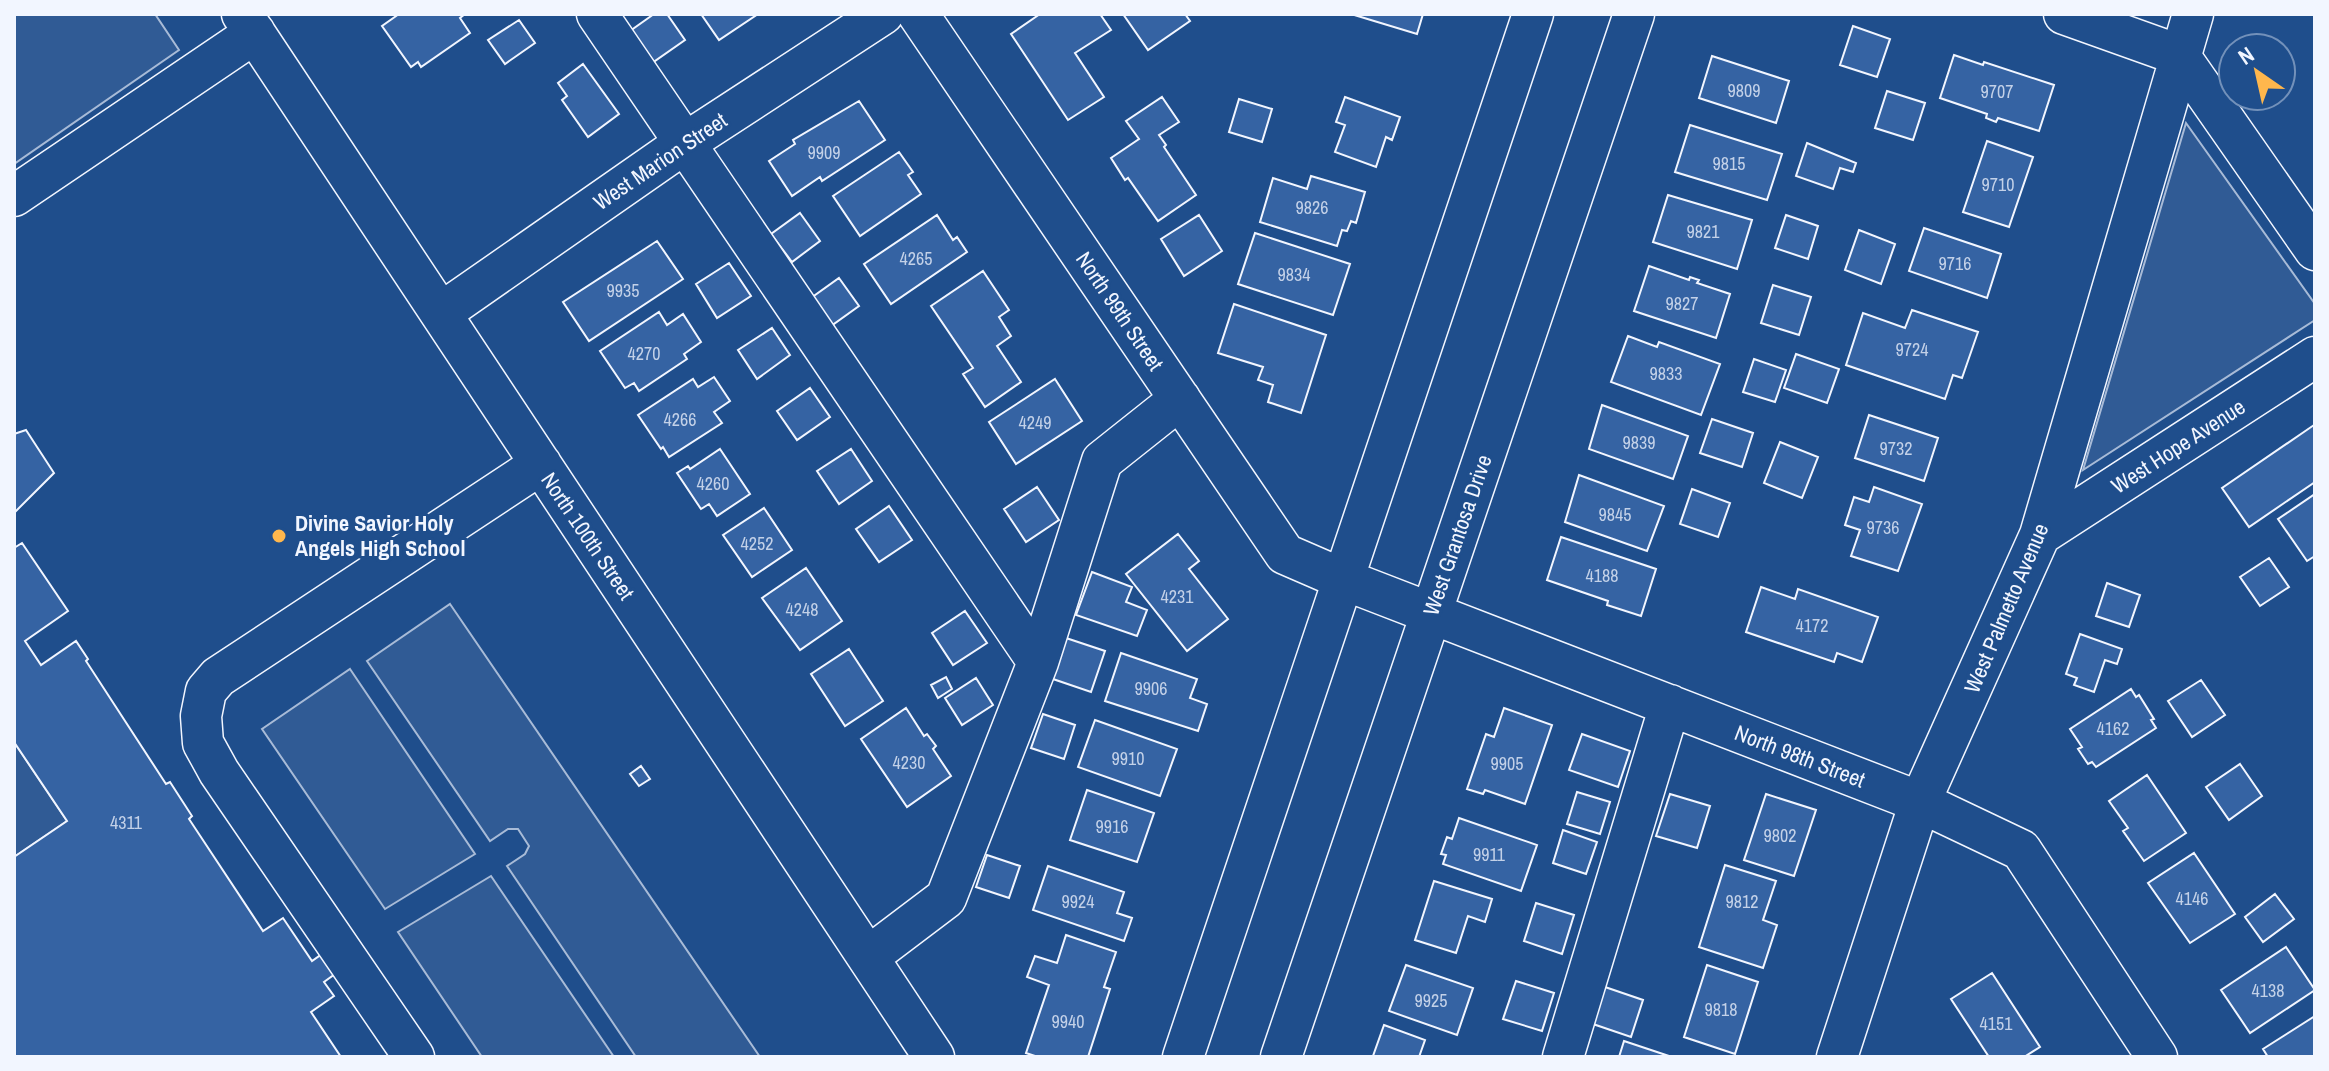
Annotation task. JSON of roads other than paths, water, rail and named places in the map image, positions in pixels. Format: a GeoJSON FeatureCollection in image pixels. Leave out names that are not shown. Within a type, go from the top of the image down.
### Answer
{"type":"FeatureCollection","features":[{"type":"Feature","properties":{"kind":"street"},"geometry":{"type":"LineString","coordinates":[[597,14],[1038,662]]}},
{"type":"Feature","properties":{"kind":"street","name":"West Marion Street"},"geometry":{"type":"LineString","coordinates":[[441,313],[685,143],[883,14]]}},
{"type":"Feature","properties":{"kind":"street","name":"North 99th Street"},"geometry":{"type":"LineString","coordinates":[[918,14],[1285,554],[1345,580]]}},
{"type":"Feature","properties":{"kind":"street"},"geometry":{"type":"LineString","coordinates":[[1183,1057],[1533,14]]}},
{"type":"Feature","properties":{"kind":"street","name":"West Grantosa Drive"},"geometry":{"type":"LineString","coordinates":[[1281,1057],[1634,14]]}},
{"type":"Feature","properties":{"kind":"street"},"geometry":{"type":"LineString","coordinates":[[2064,14],[2179,55],[2315,250]]}},
{"type":"Feature","properties":{"kind":"street","name":"West Palmetto Avenue"},"geometry":{"type":"LineString","coordinates":[[1837,1057],[1920,802],[2040,535],[2193,14]]}},
{"type":"Feature","properties":{"kind":"street"},"geometry":{"type":"LineString","coordinates":[[14,196],[248,24]]}},
{"type":"Feature","properties":{"kind":"street","name":"North 100th Street"},"geometry":{"type":"LineString","coordinates":[[248,24],[934,1057]]}},
{"type":"Feature","properties":{"kind":"street","name":"West Hope Avenue"},"geometry":{"type":"LineString","coordinates":[[2040,535],[2315,357]]}},
{"type":"Feature","properties":{"kind":"street"},"geometry":{"type":"LineString","coordinates":[[868,957],[946,898],[1038,662],[1102,461],[1180,399]]}},
{"type":"Feature","properties":{"kind":"street"},"geometry":{"type":"LineString","coordinates":[[414,1057],[219,772],[203,743],[201,716],[206,691],[218,677],[541,464]]}},
{"type":"Feature","properties":{"kind":"street","name":"North 98th Street"},"geometry":{"type":"LineString","coordinates":[[1345,580],[1920,802],[2021,850],[2157,1057]]}},
{"type":"Feature","properties":{"kind":"street"},"geometry":{"type":"LineString","coordinates":[[1563,1057],[1670,705]]}},
{"type":"Feature","properties":{"kind":"place","name":"Divine Savior Holy Angels High School"},"geometry":{"type":"Point","coordinates":[279,536]}}]}
